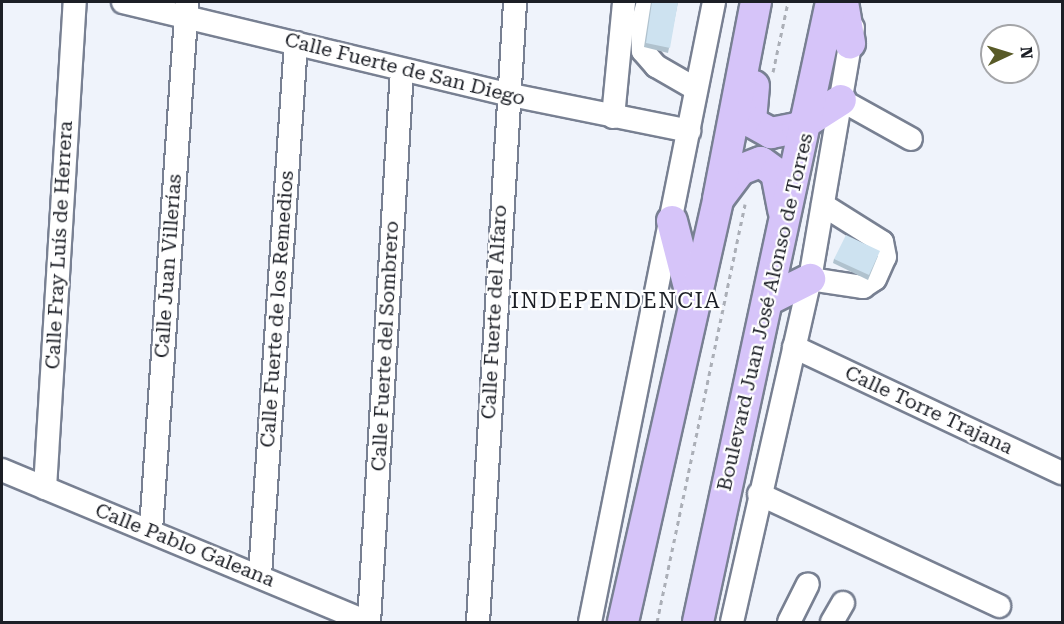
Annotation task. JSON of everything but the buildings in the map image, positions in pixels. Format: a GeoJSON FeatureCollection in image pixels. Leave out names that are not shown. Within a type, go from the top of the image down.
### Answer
{"type":"FeatureCollection","features":[{"type":"Feature","properties":{"kind":"main road","name":"Boulevard Juan José Alonso de Torres"},"geometry":{"type":"LineString","coordinates":[[698,622],[724,497],[770,299],[831,2]]}},
{"type":"Feature","properties":{"kind":"main road"},"geometry":{"type":"LineString","coordinates":[[843,2],[850,43]]}},
{"type":"Feature","properties":{"kind":"main road"},"geometry":{"type":"LineString","coordinates":[[756,4],[761,36],[750,100],[752,122],[771,133],[797,128],[809,117],[840,100]]}},
{"type":"Feature","properties":{"kind":"main road"},"geometry":{"type":"LineString","coordinates":[[732,198],[756,4]]}},
{"type":"Feature","properties":{"kind":"main road"},"geometry":{"type":"LineString","coordinates":[[623,622],[693,305],[745,166],[761,162],[772,167],[782,191],[782,243]]}},
{"type":"Feature","properties":{"kind":"main road"},"geometry":{"type":"LineString","coordinates":[[672,221],[693,305]]}},
{"type":"Feature","properties":{"kind":"main road"},"geometry":{"type":"LineString","coordinates":[[770,299],[810,279]]}},
{"type":"Feature","properties":{"kind":"main road"},"geometry":{"type":"LineString","coordinates":[[724,497],[732,621]]}},
{"type":"Feature","properties":{"kind":"street","name":"Calle Fray Luís de Herrera"},"geometry":{"type":"LineString","coordinates":[[45,488],[75,2]]}},
{"type":"Feature","properties":{"kind":"street","name":"Calle Fuerte de San Diego"},"geometry":{"type":"LineString","coordinates":[[123,2],[186,8],[296,43],[402,70],[613,117],[689,131]]}},
{"type":"Feature","properties":{"kind":"street","name":"Calle Fuerte del Alfaro"},"geometry":{"type":"LineString","coordinates":[[478,622],[506,94],[514,2]]}},
{"type":"Feature","properties":{"kind":"street"},"geometry":{"type":"LineString","coordinates":[[613,117],[624,2]]}},
{"type":"Feature","properties":{"kind":"street"},"geometry":{"type":"LineString","coordinates":[[648,2],[642,25],[643,51],[656,66],[696,89]]}},
{"type":"Feature","properties":{"kind":"street"},"geometry":{"type":"LineString","coordinates":[[590,622],[714,2]]}},
{"type":"Feature","properties":{"kind":"street"},"geometry":{"type":"LineString","coordinates":[[732,621],[759,494],[810,279],[858,2]]}},
{"type":"Feature","properties":{"kind":"street","name":"Calle Juan Villerías"},"geometry":{"type":"LineString","coordinates":[[152,530],[186,8]]}},
{"type":"Feature","properties":{"kind":"street","name":"Calle Fuerte de los Remedios"},"geometry":{"type":"LineString","coordinates":[[260,574],[296,43]]}},
{"type":"Feature","properties":{"kind":"street","name":"Calle Fuerte del Sombrero"},"geometry":{"type":"LineString","coordinates":[[368,622],[402,70]]}},
{"type":"Feature","properties":{"kind":"street"},"geometry":{"type":"LineString","coordinates":[[840,100],[911,139]]}},
{"type":"Feature","properties":{"kind":"street"},"geometry":{"type":"LineString","coordinates":[[810,279],[862,287],[875,279],[885,257],[882,242],[823,205]]}},
{"type":"Feature","properties":{"kind":"street","name":"Calle Torre Trajana"},"geometry":{"type":"LineString","coordinates":[[794,347],[1062,473]]}},
{"type":"Feature","properties":{"kind":"street","name":"Calle Pablo Galeana"},"geometry":{"type":"LineString","coordinates":[[2,470],[260,574],[368,622]]}},
{"type":"Feature","properties":{"kind":"street"},"geometry":{"type":"LineString","coordinates":[[759,494],[999,606]]}},
{"type":"Feature","properties":{"kind":"street"},"geometry":{"type":"LineString","coordinates":[[789,622],[808,584]]}},
{"type":"Feature","properties":{"kind":"path"},"geometry":{"type":"LineString","coordinates":[[770,83],[788,2]]}},
{"type":"Feature","properties":{"kind":"path"},"geometry":{"type":"LineString","coordinates":[[657,622],[732,198]]}},
{"type":"Feature","properties":{"kind":"district","name":"INDEPENDENCIA"},"geometry":{"type":"Point","coordinates":[616,301]}}]}
